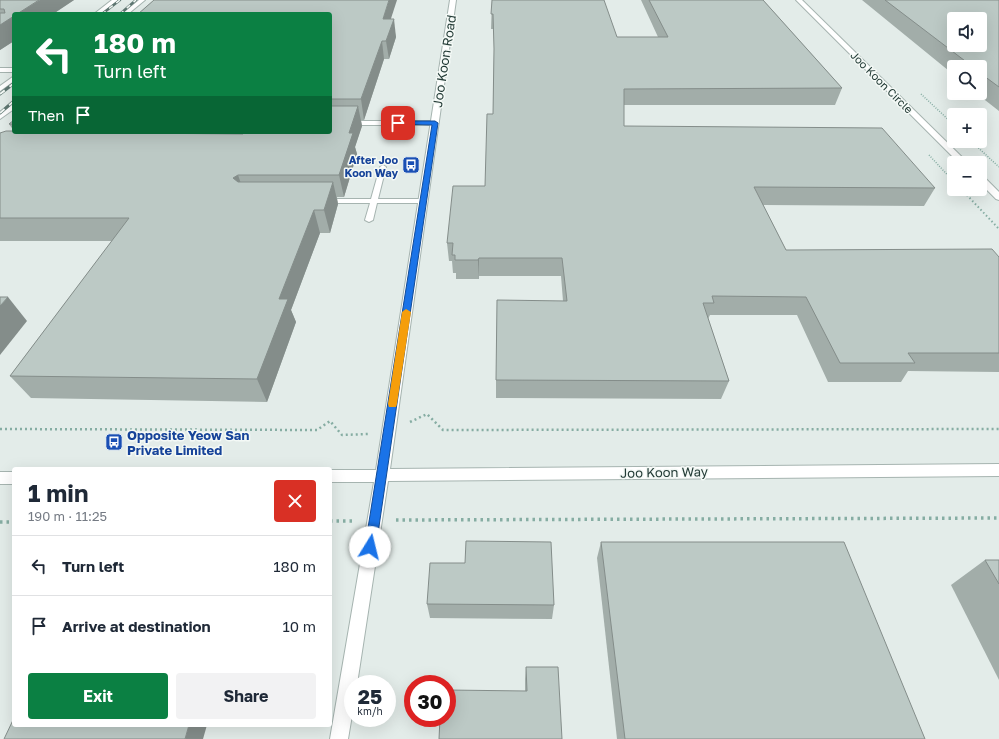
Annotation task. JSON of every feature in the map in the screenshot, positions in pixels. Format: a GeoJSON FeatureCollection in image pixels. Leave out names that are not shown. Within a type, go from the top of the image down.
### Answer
{"type":"FeatureCollection","features":[{"type":"Feature","properties":{"kind":"street"},"geometry":{"type":"LineString","coordinates":[[100,12],[115,0]]}},
{"type":"Feature","properties":{"kind":"street"},"geometry":{"type":"LineString","coordinates":[[127,12],[142,0]]}},
{"type":"Feature","properties":{"kind":"street","name":"Joo Koon Road"},"geometry":{"type":"LineString","coordinates":[[339,739],[382,475],[453,0]]}},
{"type":"Feature","properties":{"kind":"street","name":"Joo Koon Circle"},"geometry":{"type":"LineString","coordinates":[[799,0],[957,156]]}},
{"type":"Feature","properties":{"kind":"street"},"geometry":{"type":"LineString","coordinates":[[0,89],[12,80]]}},
{"type":"Feature","properties":{"kind":"street"},"geometry":{"type":"LineString","coordinates":[[0,117],[12,107]]}},
{"type":"Feature","properties":{"kind":"street"},"geometry":{"type":"LineString","coordinates":[[987,185],[999,197]]}},
{"type":"Feature","properties":{"kind":"street","name":"Joo Koon Way"},"geometry":{"type":"LineString","coordinates":[[332,476],[999,470]]}},
{"type":"Feature","properties":{"kind":"street"},"geometry":{"type":"LineString","coordinates":[[0,478],[12,478]]}},
{"type":"Feature","properties":{"kind":"lane"},"geometry":{"type":"LineString","coordinates":[[0,70],[12,70]]}},
{"type":"Feature","properties":{"kind":"lane"},"geometry":{"type":"LineString","coordinates":[[332,123],[435,123]]}},
{"type":"Feature","properties":{"kind":"lane"},"geometry":{"type":"LineString","coordinates":[[369,220],[383,167]]}},
{"type":"Feature","properties":{"kind":"lane"},"geometry":{"type":"LineString","coordinates":[[318,201],[423,200]]}},
{"type":"Feature","properties":{"kind":"path"},"geometry":{"type":"LineString","coordinates":[[979,148],[999,167]]}},
{"type":"Feature","properties":{"kind":"path"},"geometry":{"type":"LineString","coordinates":[[968,196],[999,229]]}},
{"type":"Feature","properties":{"kind":"path"},"geometry":{"type":"LineString","coordinates":[[0,429],[317,430],[330,421],[342,435],[388,433],[427,414],[443,430],[999,429]]}},
{"type":"Feature","properties":{"kind":"path"},"geometry":{"type":"LineString","coordinates":[[332,521],[999,518]]}},
{"type":"Feature","properties":{"kind":"path"},"geometry":{"type":"LineString","coordinates":[[0,522],[12,522]]}},
{"type":"Feature","properties":{"kind":"building"},"geometry":{"type":"Polygon","coordinates":[[[0,0],[39,0],[20,12],[12,12],[12,17],[0,25],[0,13],[5,13],[4,9],[0,9],[0,0]]]}},
{"type":"Feature","properties":{"kind":"building"},"geometry":{"type":"Polygon","coordinates":[[[154,0],[389,0],[383,19],[394,19],[386,41],[382,41],[361,99],[332,99],[332,12],[140,12],[154,0]]]}},
{"type":"Feature","properties":{"kind":"building"},"geometry":{"type":"Polygon","coordinates":[[[492,0],[604,0],[617,37],[668,37],[649,0],[763,0],[842,88],[624,89],[624,126],[882,128],[935,188],[754,187],[786,250],[992,249],[999,257],[999,353],[908,353],[915,363],[840,363],[806,297],[712,296],[714,303],[703,303],[729,381],[496,380],[497,300],[567,301],[562,258],[479,258],[478,260],[455,260],[455,255],[452,255],[453,243],[447,243],[453,186],[485,186],[487,114],[493,114],[494,49],[493,14],[491,14],[492,0]]]}},
{"type":"Feature","properties":{"kind":"building"},"geometry":{"type":"Polygon","coordinates":[[[885,0],[999,0],[999,87],[987,78],[987,60],[964,60],[953,52],[987,52],[987,12],[947,12],[947,47],[885,0]]]}},
{"type":"Feature","properties":{"kind":"building"},"geometry":{"type":"Polygon","coordinates":[[[332,106],[358,106],[349,133],[353,133],[339,175],[238,175],[233,178],[238,182],[333,182],[324,210],[314,210],[279,299],[288,299],[257,379],[10,376],[129,218],[0,218],[0,133],[12,131],[12,134],[332,134],[332,106]]]}},
{"type":"Feature","properties":{"kind":"building"},"geometry":{"type":"Polygon","coordinates":[[[0,297],[8,297],[0,306],[0,297]]]}},
{"type":"Feature","properties":{"kind":"building"},"geometry":{"type":"Polygon","coordinates":[[[466,541],[551,542],[554,605],[427,604],[430,563],[465,563],[466,541]]]}},
{"type":"Feature","properties":{"kind":"building"},"geometry":{"type":"Polygon","coordinates":[[[601,542],[844,542],[925,739],[625,739],[601,542]]]}},
{"type":"Feature","properties":{"kind":"building"},"geometry":{"type":"Polygon","coordinates":[[[985,560],[999,560],[999,584],[985,560]]]}},
{"type":"Feature","properties":{"kind":"building"},"geometry":{"type":"Polygon","coordinates":[[[526,667],[558,667],[562,739],[439,739],[440,727],[456,727],[456,690],[527,691],[526,667]]]}},
{"type":"Feature","properties":{"kind":"building"},"geometry":{"type":"Polygon","coordinates":[[[12,722],[12,727],[188,727],[185,739],[4,739],[12,722]]]}},
{"type":"Feature","properties":{"kind":"railway"},"geometry":{"type":"LineString","coordinates":[[105,12],[120,0]]}},
{"type":"Feature","properties":{"kind":"railway"},"geometry":{"type":"LineString","coordinates":[[122,12],[136,0]]}},
{"type":"Feature","properties":{"kind":"railway"},"geometry":{"type":"LineString","coordinates":[[0,94],[12,85]]}},
{"type":"Feature","properties":{"kind":"railway"},"geometry":{"type":"LineString","coordinates":[[0,113],[12,103]]}},
{"type":"Feature","properties":{"kind":"slow traffic"},"geometry":{"type":"LineString","coordinates":[[393,404],[406,312]]}},
{"type":"Feature","properties":{"kind":"place","name":"After Joo Koon Way"},"geometry":{"type":"Point","coordinates":[411,165]}},
{"type":"Feature","properties":{"kind":"place","name":"Opposite Yeow San Private Limited"},"geometry":{"type":"Point","coordinates":[114,442]}},
{"type":"Feature","properties":{"kind":"route"},"geometry":{"type":"LineString","coordinates":[[370,547],[435,123],[398,123]]}}]}
